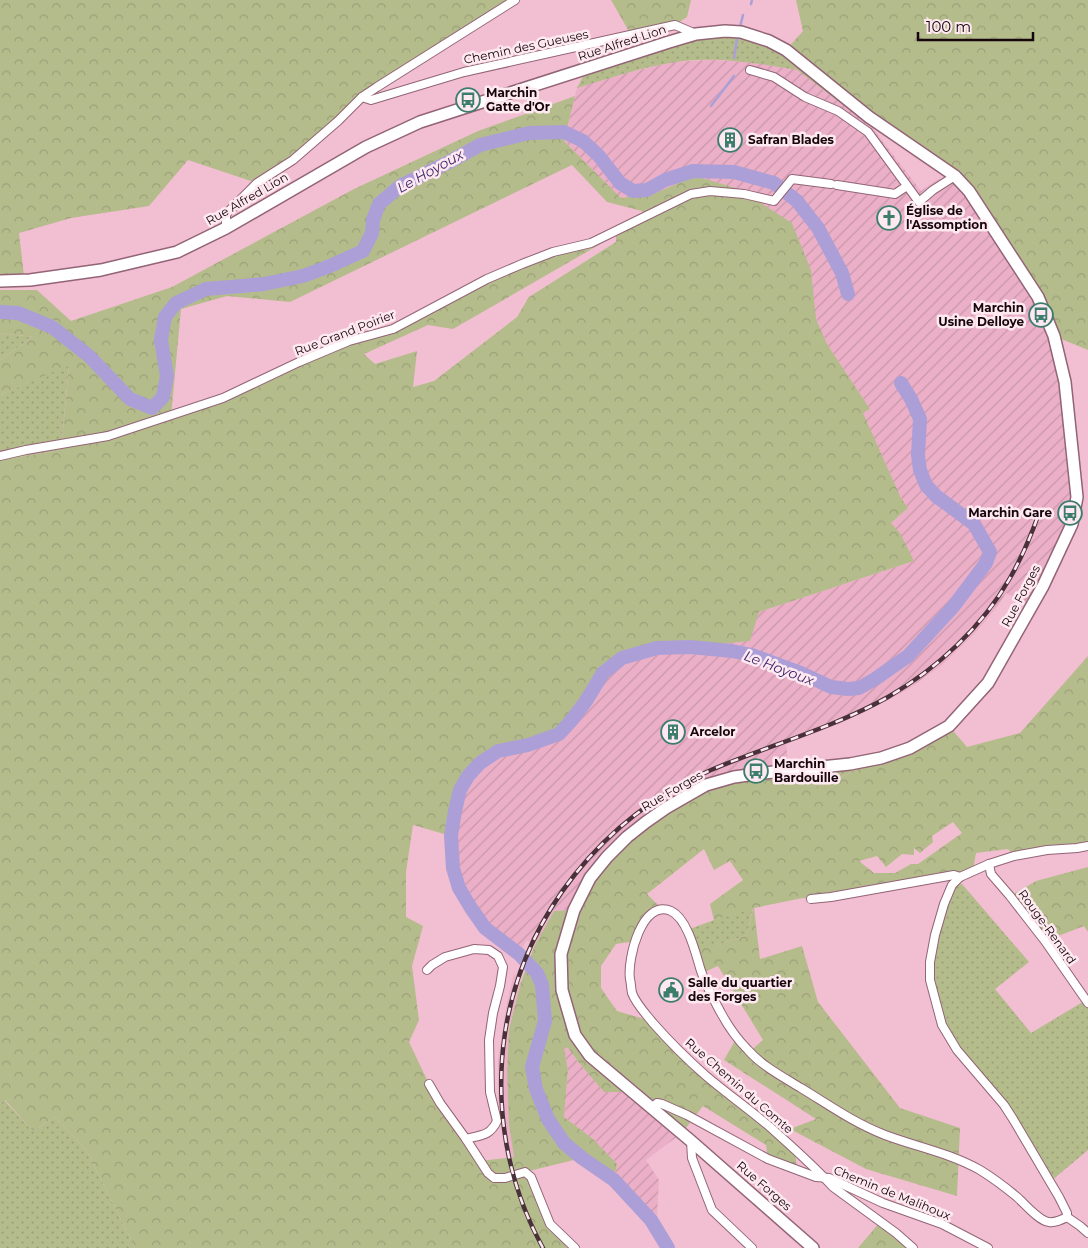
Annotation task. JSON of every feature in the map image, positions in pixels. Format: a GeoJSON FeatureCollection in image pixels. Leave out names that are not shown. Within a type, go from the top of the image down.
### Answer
{"type":"FeatureCollection","features":[{"type":"Feature","properties":{"kind":"main road","name":"Rue Alfred Lion"},"geometry":{"type":"LineString","coordinates":[[0,282],[30,280],[101,270],[177,252],[226,228],[366,147],[420,122],[696,34],[724,31],[741,32],[769,41],[786,50],[870,117],[955,176]]}},
{"type":"Feature","properties":{"kind":"main road","name":"Rue Forges"},"geometry":{"type":"LineString","coordinates":[[813,1248],[590,1056],[575,1035],[562,990],[561,954],[574,910],[590,878],[627,837],[666,808],[720,780],[850,764],[881,758],[910,748],[949,726],[988,683],[1042,586],[1072,524],[1077,497],[1065,382],[1054,336],[1038,297],[969,191],[955,176]]}},
{"type":"Feature","properties":{"kind":"street","name":"Chemin des Gueuses"},"geometry":{"type":"LineString","coordinates":[[226,228],[226,214],[256,183],[293,160],[338,121],[362,97],[515,0]]}},
{"type":"Feature","properties":{"kind":"street","name":"Chemin des Gueuses"},"geometry":{"type":"LineString","coordinates":[[362,97],[371,100],[464,72],[675,26],[696,34]]}},
{"type":"Feature","properties":{"kind":"street"},"geometry":{"type":"LineString","coordinates":[[750,70],[774,77],[805,97],[838,111],[868,132],[919,202],[933,190],[955,176]]}},
{"type":"Feature","properties":{"kind":"street","name":"Rue Grand Poirier"},"geometry":{"type":"LineString","coordinates":[[0,456],[45,446],[108,436],[223,398],[349,341],[393,329],[522,264],[553,252],[591,243],[691,194],[710,191],[744,194],[774,201],[792,179],[894,194],[908,186]]}},
{"type":"Feature","properties":{"kind":"street"},"geometry":{"type":"LineString","coordinates":[[1088,846],[1047,850],[1014,856],[989,864],[960,877],[952,885],[944,904],[930,962],[930,980],[942,1025],[957,1050],[1013,1118],[1059,1197],[1067,1217],[1088,1234]]}},
{"type":"Feature","properties":{"kind":"street","name":"Rouge-Renard"},"geometry":{"type":"LineString","coordinates":[[989,864],[991,874],[1045,941],[1088,1003]]}},
{"type":"Feature","properties":{"kind":"street"},"geometry":{"type":"LineString","coordinates":[[811,899],[840,896],[954,876],[960,877]]}},
{"type":"Feature","properties":{"kind":"street","name":"Rue Chemin du Comte"},"geometry":{"type":"LineString","coordinates":[[913,1248],[896,1233],[833,1187],[771,1128],[705,1075],[660,1030],[638,1003],[632,993],[629,973],[631,955],[644,922],[655,911],[669,910],[683,920],[694,945],[702,973],[723,1016],[749,1052],[765,1064],[863,1126],[943,1154],[981,1171],[1019,1199],[1042,1220],[1054,1222],[1067,1217]]}},
{"type":"Feature","properties":{"kind":"street"},"geometry":{"type":"LineString","coordinates":[[427,970],[445,957],[474,949],[489,950],[498,956],[503,967],[489,1040],[490,1092],[497,1121],[489,1132],[466,1139]]}},
{"type":"Feature","properties":{"kind":"street"},"geometry":{"type":"LineString","coordinates":[[430,1084],[440,1103],[488,1173],[494,1178],[505,1178],[525,1172],[531,1177],[550,1224],[575,1248]]}},
{"type":"Feature","properties":{"kind":"street","name":"Chemin de Malihoux"},"geometry":{"type":"LineString","coordinates":[[652,1108],[657,1103],[662,1104],[687,1115],[768,1159],[816,1177],[829,1178],[883,1202],[942,1224],[988,1248]]}},
{"type":"Feature","properties":{"kind":"street"},"geometry":{"type":"LineString","coordinates":[[691,1141],[692,1158],[712,1210],[752,1248]]}},
{"type":"Feature","properties":{"kind":"shaded area"},"geometry":{"type":"Polygon","coordinates":[[[710,60],[754,62],[797,70],[871,126],[921,191],[936,180],[955,176],[1038,297],[1054,336],[1077,497],[1072,524],[1031,607],[1006,593],[998,606],[975,633],[942,665],[907,690],[841,723],[786,744],[789,771],[574,910],[554,911],[534,947],[527,940],[519,954],[485,928],[459,888],[453,868],[451,836],[460,790],[468,776],[480,763],[498,751],[528,745],[571,721],[603,673],[622,658],[657,648],[690,647],[759,612],[914,561],[891,523],[908,508],[901,498],[862,413],[870,409],[827,344],[816,319],[695,176],[653,194],[621,198],[564,141],[577,88],[672,62],[710,60]]]}},
{"type":"Feature","properties":{"kind":"shaded area"},"geometry":{"type":"Polygon","coordinates":[[[514,974],[521,982],[509,1029],[509,1125],[514,1157],[506,1158],[498,1097],[498,1059],[507,1002],[514,974]]]}},
{"type":"Feature","properties":{"kind":"shaded area"},"geometry":{"type":"Polygon","coordinates":[[[564,1046],[568,1048],[580,1064],[633,1092],[682,1133],[646,1160],[659,1180],[657,1216],[651,1220],[614,1180],[617,1164],[593,1139],[564,1117],[568,1070],[564,1046]]]}},
{"type":"Feature","properties":{"kind":"green space"},"geometry":{"type":"Polygon","coordinates":[[[0,0],[515,0],[377,87],[293,160],[257,183],[188,160],[149,206],[71,218],[19,233],[24,276],[0,276],[0,0]]]}},
{"type":"Feature","properties":{"kind":"green space"},"geometry":{"type":"Polygon","coordinates":[[[611,0],[691,0],[687,17],[675,25],[631,35],[611,0]]]}},
{"type":"Feature","properties":{"kind":"green space"},"geometry":{"type":"Polygon","coordinates":[[[796,0],[1088,0],[1088,350],[1054,336],[1038,297],[955,176],[871,126],[797,70],[786,50],[803,31],[796,0]]]}},
{"type":"Feature","properties":{"kind":"green space"},"geometry":{"type":"Polygon","coordinates":[[[725,31],[786,50],[797,70],[734,61],[686,61],[647,68],[577,88],[587,69],[725,31]]]}},
{"type":"Feature","properties":{"kind":"green space"},"geometry":{"type":"Polygon","coordinates":[[[575,96],[564,141],[621,198],[653,194],[695,176],[739,189],[792,223],[811,270],[816,319],[827,344],[870,409],[863,413],[901,498],[908,508],[891,523],[900,533],[914,561],[759,612],[750,641],[657,648],[622,658],[603,673],[586,701],[559,734],[528,745],[498,751],[480,763],[468,776],[460,790],[451,836],[413,825],[406,872],[406,917],[423,926],[412,966],[419,1020],[409,1042],[429,1084],[480,1161],[514,1157],[509,1125],[507,1072],[509,1029],[521,982],[534,947],[554,911],[574,910],[590,878],[627,837],[706,785],[775,772],[778,778],[818,788],[949,726],[967,747],[1020,733],[1088,656],[1088,846],[1014,856],[1008,849],[976,853],[973,870],[960,877],[811,899],[803,898],[754,908],[760,959],[802,946],[818,1002],[900,1108],[960,1128],[957,1196],[866,1169],[790,1129],[816,1119],[724,1060],[737,1037],[749,1052],[763,1040],[718,966],[702,973],[693,945],[718,945],[747,935],[753,909],[714,920],[710,904],[743,880],[730,861],[714,870],[704,849],[647,894],[662,909],[655,911],[636,941],[616,944],[601,966],[601,988],[617,1011],[651,1021],[795,1151],[797,1170],[768,1159],[766,1145],[703,1106],[682,1133],[633,1092],[604,1092],[568,1048],[564,1047],[568,1070],[564,1117],[593,1139],[617,1164],[614,1180],[582,1158],[525,1172],[550,1224],[567,1248],[135,1248],[87,1151],[55,1117],[33,1131],[5,1100],[0,1104],[0,460],[61,450],[69,365],[0,395],[0,360],[33,337],[0,333],[0,290],[37,290],[71,321],[172,287],[354,189],[478,131],[575,96]],[[572,165],[290,302],[227,296],[181,309],[171,416],[299,362],[393,329],[522,264],[591,243],[645,216],[642,211],[607,202],[572,165]],[[616,235],[453,329],[428,325],[364,354],[375,364],[417,351],[413,387],[434,381],[517,317],[529,297],[616,242],[616,235]],[[953,822],[932,836],[933,842],[920,853],[914,848],[914,855],[902,854],[886,867],[877,856],[859,861],[874,873],[895,873],[911,864],[918,864],[962,833],[953,822]]]}},
{"type":"Feature","properties":{"kind":"green space"},"geometry":{"type":"Polygon","coordinates":[[[0,333],[33,337],[0,360],[0,333]]]}},
{"type":"Feature","properties":{"kind":"green space"},"geometry":{"type":"Polygon","coordinates":[[[69,364],[61,450],[0,460],[0,395],[69,364]]]}},
{"type":"Feature","properties":{"kind":"green space"},"geometry":{"type":"Polygon","coordinates":[[[881,758],[818,788],[778,778],[775,772],[881,758]]]}},
{"type":"Feature","properties":{"kind":"green space"},"geometry":{"type":"Polygon","coordinates":[[[1088,867],[1088,932],[1084,926],[1045,941],[1010,896],[1036,881],[1088,867]]]}},
{"type":"Feature","properties":{"kind":"green space"},"geometry":{"type":"Polygon","coordinates":[[[962,884],[1029,962],[995,989],[1031,1033],[1086,1000],[1088,1003],[1088,1150],[1050,1182],[1013,1119],[957,1050],[936,1005],[930,962],[952,885],[962,884]]]}},
{"type":"Feature","properties":{"kind":"green space"},"geometry":{"type":"Polygon","coordinates":[[[753,908],[747,935],[718,945],[693,945],[687,930],[753,908]]]}},
{"type":"Feature","properties":{"kind":"green space"},"geometry":{"type":"Polygon","coordinates":[[[4,1100],[33,1131],[55,1117],[87,1151],[135,1248],[0,1248],[0,1104],[4,1100]]]}},
{"type":"Feature","properties":{"kind":"green space"},"geometry":{"type":"Polygon","coordinates":[[[880,1222],[913,1248],[858,1248],[880,1222]]]}},
{"type":"Feature","properties":{"kind":"waterway"},"geometry":{"type":"LineString","coordinates":[[751,4],[752,0]]}},
{"type":"Feature","properties":{"kind":"waterway"},"geometry":{"type":"LineString","coordinates":[[740,27],[743,15]]}},
{"type":"Feature","properties":{"kind":"waterway"},"geometry":{"type":"LineString","coordinates":[[734,58],[737,39]]}},
{"type":"Feature","properties":{"kind":"waterway"},"geometry":{"type":"LineString","coordinates":[[711,106],[734,76]]}},
{"type":"Feature","properties":{"kind":"waterway","name":"Le Hoyoux"},"geometry":{"type":"LineString","coordinates":[[0,312],[18,313],[52,327],[89,356],[130,399],[152,408],[163,397],[167,376],[161,340],[165,317],[176,303],[206,289],[264,284],[303,276],[330,266],[363,251],[372,233],[373,220],[379,204],[400,186],[480,145],[529,133],[564,132],[583,141],[599,156],[620,183],[633,191],[647,190],[665,180],[693,171],[734,172],[774,183],[797,201],[818,228],[842,273],[848,294]]}},
{"type":"Feature","properties":{"kind":"waterway","name":"Le Hoyoux"},"geometry":{"type":"LineString","coordinates":[[668,1248],[651,1220],[614,1180],[564,1143],[548,1119],[536,1089],[532,1067],[545,1021],[542,985],[537,973],[519,954],[485,928],[459,888],[453,868],[451,836],[460,790],[468,776],[480,763],[498,751],[528,745],[559,734],[586,701],[603,673],[622,658],[657,648],[690,647],[732,651],[752,655],[801,673],[831,687],[848,689],[859,688],[908,656],[953,607],[986,563],[990,552],[974,524],[936,496],[926,485],[920,470],[918,455],[920,419],[901,383]]}},
{"type":"Feature","properties":{"kind":"railway"},"geometry":{"type":"LineString","coordinates":[[543,1248],[520,1197],[506,1144],[501,1089],[502,1061],[505,1033],[515,990],[530,949],[550,911],[574,875],[603,843],[636,814],[672,790],[711,770],[867,708],[906,686],[941,660],[972,630],[999,596],[1022,554],[1039,513]]}},
{"type":"Feature","properties":{"kind":"place","name":"Marchin Gatte d'Or"},"geometry":{"type":"Point","coordinates":[468,100]}},
{"type":"Feature","properties":{"kind":"place","name":"Safran Blades"},"geometry":{"type":"Point","coordinates":[730,140]}},
{"type":"Feature","properties":{"kind":"place","name":"Église de l'Assomption"},"geometry":{"type":"Point","coordinates":[889,218]}},
{"type":"Feature","properties":{"kind":"place","name":"Marchin Usine Delloye"},"geometry":{"type":"Point","coordinates":[1041,315]}},
{"type":"Feature","properties":{"kind":"place","name":"Marchin Gare"},"geometry":{"type":"Point","coordinates":[1070,513]}},
{"type":"Feature","properties":{"kind":"place","name":"Arcelor"},"geometry":{"type":"Point","coordinates":[673,732]}},
{"type":"Feature","properties":{"kind":"place","name":"Marchin Bardouille"},"geometry":{"type":"Point","coordinates":[756,771]}},
{"type":"Feature","properties":{"kind":"place","name":"Salle du quartier des Forges"},"geometry":{"type":"Point","coordinates":[671,990]}}]}
